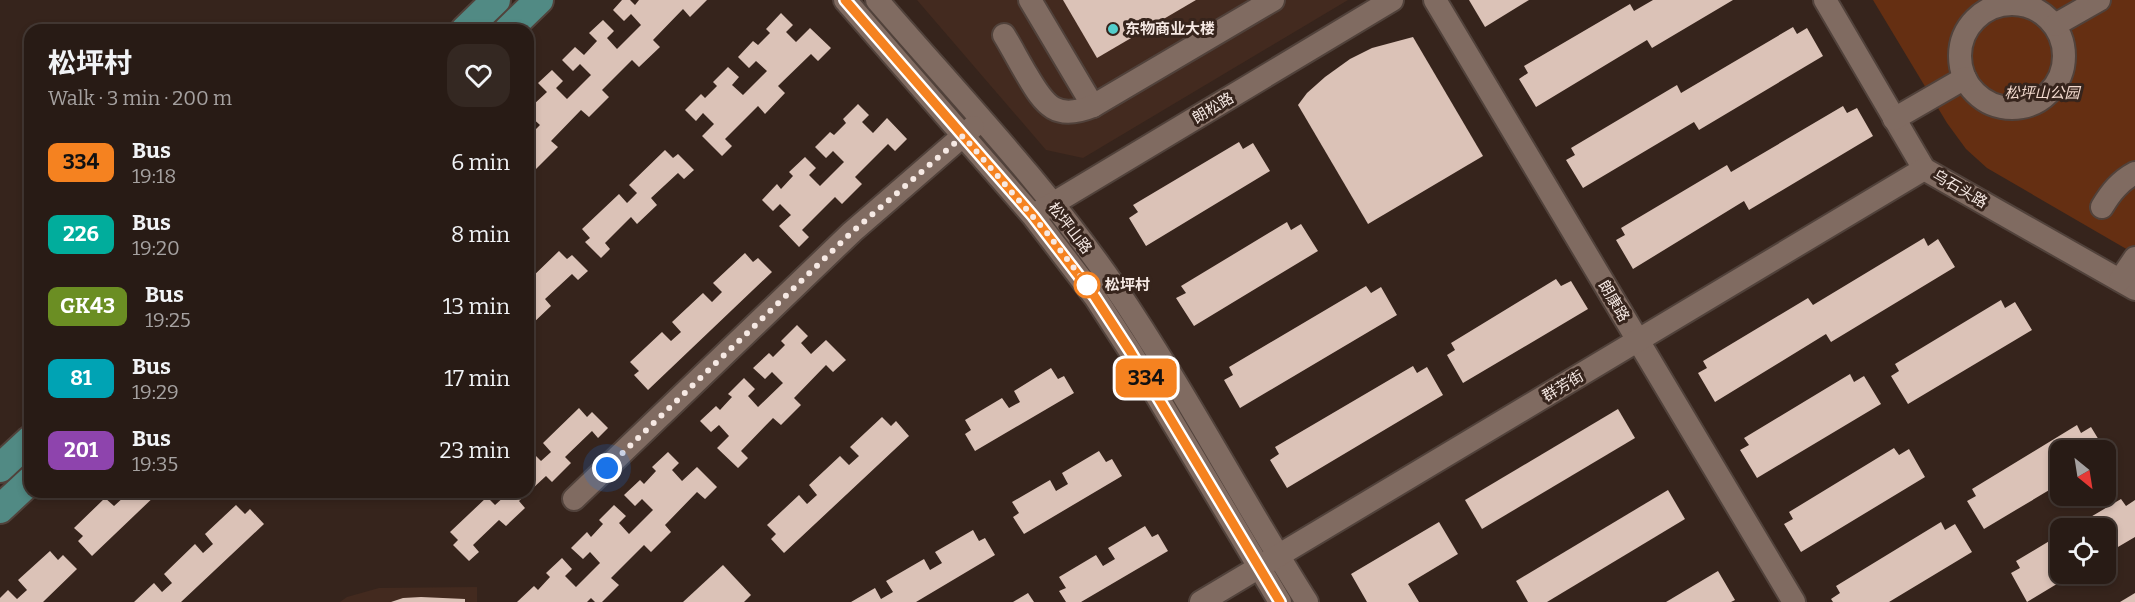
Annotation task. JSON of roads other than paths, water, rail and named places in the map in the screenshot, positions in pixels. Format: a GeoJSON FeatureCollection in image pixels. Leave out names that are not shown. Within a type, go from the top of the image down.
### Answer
{"type":"FeatureCollection","features":[{"type":"Feature","properties":{"kind":"main road"},"geometry":{"type":"LineString","coordinates":[[471,24],[496,0]]}},
{"type":"Feature","properties":{"kind":"main road"},"geometry":{"type":"LineString","coordinates":[[514,24],[539,0]]}},
{"type":"Feature","properties":{"kind":"main road"},"geometry":{"type":"LineString","coordinates":[[0,468],[24,446]]}},
{"type":"Feature","properties":{"kind":"main road"},"geometry":{"type":"LineString","coordinates":[[0,509],[24,486]]}},
{"type":"Feature","properties":{"kind":"street","name":"松坪山路"},"geometry":{"type":"LineString","coordinates":[[845,0],[963,136],[1042,210],[1115,287],[1307,602]]}},
{"type":"Feature","properties":{"kind":"street","name":"松坪山路"},"geometry":{"type":"LineString","coordinates":[[877,0],[981,121],[1042,210],[1088,287],[1125,342],[1280,602]]}},
{"type":"Feature","properties":{"kind":"street"},"geometry":{"type":"LineString","coordinates":[[1030,0],[1093,106]]}},
{"type":"Feature","properties":{"kind":"street"},"geometry":{"type":"LineString","coordinates":[[1004,35],[1039,96],[1051,107],[1078,112],[1093,106],[1273,0]]}},
{"type":"Feature","properties":{"kind":"street","name":"朗松路"},"geometry":{"type":"LineString","coordinates":[[1042,210],[1392,0]]}},
{"type":"Feature","properties":{"kind":"street","name":"朗康路"},"geometry":{"type":"LineString","coordinates":[[1435,0],[1794,602]]}},
{"type":"Feature","properties":{"kind":"street","name":"乌石头路"},"geometry":{"type":"LineString","coordinates":[[1825,0],[1924,169],[2127,285]]}},
{"type":"Feature","properties":{"kind":"street"},"geometry":{"type":"LineString","coordinates":[[2055,25],[2099,0]]}},
{"type":"Feature","properties":{"kind":"street"},"geometry":{"type":"LineString","coordinates":[[2008,3],[2026,4],[2043,12],[2055,25],[2063,41],[2065,57],[2062,74],[2054,88],[2042,99],[2026,106],[2010,108],[1994,105],[1979,97],[1965,78],[1961,68],[1960,50],[1965,33],[1976,18],[1991,8],[2008,3]]}},
{"type":"Feature","properties":{"kind":"street"},"geometry":{"type":"LineString","coordinates":[[1894,119],[1965,78]]}},
{"type":"Feature","properties":{"kind":"street"},"geometry":{"type":"LineString","coordinates":[[574,499],[852,232],[981,121]]}},
{"type":"Feature","properties":{"kind":"street","name":"群芳街"},"geometry":{"type":"LineString","coordinates":[[1201,602],[1924,169]]}},
{"type":"Feature","properties":{"kind":"street"},"geometry":{"type":"LineString","coordinates":[[2102,207],[2122,180],[2135,172]]}},
{"type":"Feature","properties":{"kind":"street"},"geometry":{"type":"LineString","coordinates":[[2127,285],[2135,258]]}},
{"type":"Feature","properties":{"kind":"place","name":"东物商业大楼"},"geometry":{"type":"Point","coordinates":[1113,29]}},
{"type":"Feature","properties":{"kind":"place","name":"松坪村"},"geometry":{"type":"Point","coordinates":[1087,285]}},
{"type":"Feature","properties":{"kind":"park label","name":"松坪山公园"},"geometry":{"type":"Point","coordinates":[2042,93]}}]}
